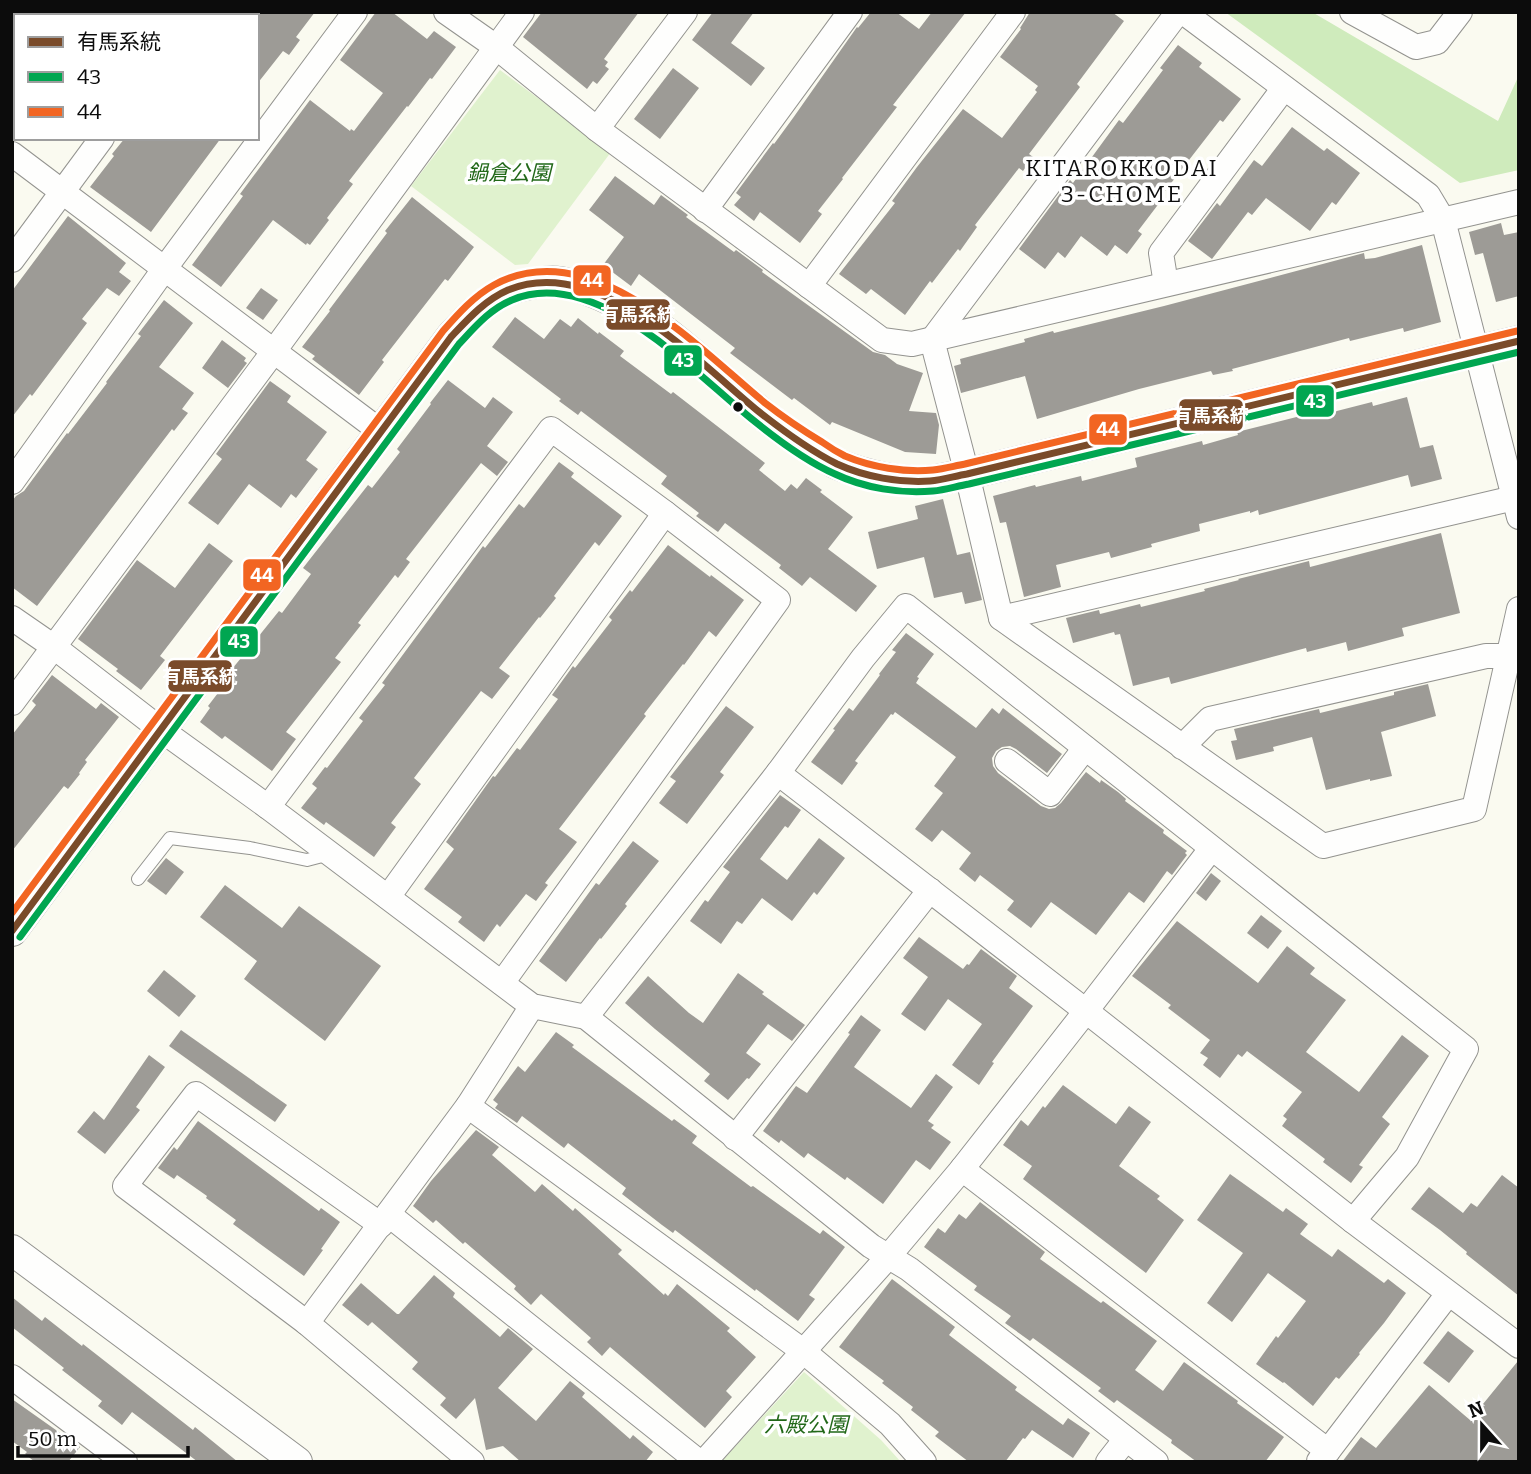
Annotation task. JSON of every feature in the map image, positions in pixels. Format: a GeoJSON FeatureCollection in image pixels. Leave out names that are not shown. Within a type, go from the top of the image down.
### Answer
{"type":"FeatureCollection","features":[{"type":"Feature","properties":{"kind":"street"},"geometry":{"type":"LineString","coordinates":[[12,482],[165,268],[355,12]]}},
{"type":"Feature","properties":{"kind":"street"},"geometry":{"type":"LineString","coordinates":[[446,12],[496,47],[597,130],[882,340],[912,344],[932,340],[1519,202]]}},
{"type":"Feature","properties":{"kind":"street"},"geometry":{"type":"LineString","coordinates":[[12,703],[522,12]]}},
{"type":"Feature","properties":{"kind":"street"},"geometry":{"type":"LineString","coordinates":[[597,130],[685,12]]}},
{"type":"Feature","properties":{"kind":"street"},"geometry":{"type":"LineString","coordinates":[[705,210],[850,12]]}},
{"type":"Feature","properties":{"kind":"street"},"geometry":{"type":"LineString","coordinates":[[809,286],[1013,12]]}},
{"type":"Feature","properties":{"kind":"street"},"geometry":{"type":"LineString","coordinates":[[932,340],[1180,12],[1428,195],[1443,220],[1517,508],[1001,618]]}},
{"type":"Feature","properties":{"kind":"street"},"geometry":{"type":"LineString","coordinates":[[1352,12],[1416,47],[1437,42],[1460,12]]}},
{"type":"Feature","properties":{"kind":"street"},"geometry":{"type":"LineString","coordinates":[[1166,284],[1161,253],[1284,88]]}},
{"type":"Feature","properties":{"kind":"street"},"geometry":{"type":"LineString","coordinates":[[12,260],[100,140]]}},
{"type":"Feature","properties":{"kind":"street"},"geometry":{"type":"LineString","coordinates":[[12,154],[380,431]]}},
{"type":"Feature","properties":{"kind":"street"},"geometry":{"type":"LineString","coordinates":[[12,931],[451,337],[473,312],[509,289],[534,283],[558,282],[592,292],[628,309],[668,334],[776,426],[801,443],[842,466],[889,479],[928,481],[967,474],[1519,341]]}},
{"type":"Feature","properties":{"kind":"street"},"geometry":{"type":"LineString","coordinates":[[932,340],[1001,618],[1323,846],[1474,809],[1519,609]]}},
{"type":"Feature","properties":{"kind":"street"},"geometry":{"type":"LineString","coordinates":[[268,807],[551,429],[665,513],[778,600],[502,983]]}},
{"type":"Feature","properties":{"kind":"street"},"geometry":{"type":"LineString","coordinates":[[388,897],[665,513]]}},
{"type":"Feature","properties":{"kind":"street"},"geometry":{"type":"LineString","coordinates":[[586,1017],[906,606],[1466,1049],[1407,1157],[1353,1221]]}},
{"type":"Feature","properties":{"kind":"street"},"geometry":{"type":"LineString","coordinates":[[12,618],[532,1006],[586,1017],[871,1246],[909,1269],[1156,1462]]}},
{"type":"Feature","properties":{"kind":"street"},"geometry":{"type":"LineString","coordinates":[[1182,747],[1210,719],[1486,656],[1508,656]]}},
{"type":"Feature","properties":{"kind":"street"},"geometry":{"type":"LineString","coordinates":[[1007,761],[1050,794],[1085,748]]}},
{"type":"Feature","properties":{"kind":"street"},"geometry":{"type":"LineString","coordinates":[[778,773],[1353,1221],[1519,1346]]}},
{"type":"Feature","properties":{"kind":"street"},"geometry":{"type":"LineString","coordinates":[[472,1462],[307,1323],[125,1186],[196,1094],[384,1219],[701,1462],[888,1257],[962,1169],[1211,849]]}},
{"type":"Feature","properties":{"kind":"street"},"geometry":{"type":"LineString","coordinates":[[735,1138],[930,890]]}},
{"type":"Feature","properties":{"kind":"street"},"geometry":{"type":"LineString","coordinates":[[307,1323],[468,1106],[532,1006]]}},
{"type":"Feature","properties":{"kind":"street"},"geometry":{"type":"LineString","coordinates":[[468,1106],[803,1351],[890,1424],[925,1462]]}},
{"type":"Feature","properties":{"kind":"street"},"geometry":{"type":"LineString","coordinates":[[962,1169],[1323,1457],[1448,1294]]}},
{"type":"Feature","properties":{"kind":"street"},"geometry":{"type":"LineString","coordinates":[[12,1250],[297,1462]]}},
{"type":"Feature","properties":{"kind":"street"},"geometry":{"type":"LineString","coordinates":[[12,1377],[101,1454],[125,1462]]}},
{"type":"Feature","properties":{"kind":"street"},"geometry":{"type":"LineString","coordinates":[[1108,1462],[1126,1439]]}},
{"type":"Feature","properties":{"kind":"lane"},"geometry":{"type":"LineString","coordinates":[[138,879],[170,838],[250,848],[307,860],[330,854]]}},
{"type":"Feature","properties":{"kind":"green space"},"geometry":{"type":"Polygon","coordinates":[[[1225,12],[1312,12],[1498,121],[1519,75],[1519,170],[1460,183],[1225,12]]]}},
{"type":"Feature","properties":{"kind":"green space","name":"鍋倉公園"},"geometry":{"type":"Polygon","coordinates":[[[500,70],[611,152],[528,264],[515,265],[411,186],[500,70]]]}},
{"type":"Feature","properties":{"kind":"green space","name":"六殿公園"},"geometry":{"type":"Polygon","coordinates":[[[804,1372],[881,1440],[901,1462],[721,1462],[804,1372]]]}},
{"type":"Feature","properties":{"kind":"building"},"geometry":{"type":"Polygon","coordinates":[[[315,12],[296,37],[300,40],[289,55],[283,51],[259,81],[259,14],[315,12]]]}},
{"type":"Feature","properties":{"kind":"building"},"geometry":{"type":"Polygon","coordinates":[[[376,12],[392,12],[427,39],[434,31],[456,47],[349,181],[353,184],[310,245],[306,245],[273,220],[221,287],[192,265],[243,196],[240,194],[310,100],[350,131],[354,131],[383,93],[340,60],[376,12]]]}},
{"type":"Feature","properties":{"kind":"building"},"geometry":{"type":"Polygon","coordinates":[[[542,12],[639,12],[604,59],[608,62],[605,66],[609,69],[597,84],[593,81],[587,89],[523,37],[542,12]]]}},
{"type":"Feature","properties":{"kind":"building"},"geometry":{"type":"Polygon","coordinates":[[[713,12],[754,12],[731,43],[765,68],[751,86],[692,40],[713,12]]]}},
{"type":"Feature","properties":{"kind":"building"},"geometry":{"type":"Polygon","coordinates":[[[871,12],[896,12],[919,29],[932,12],[966,12],[893,105],[897,107],[818,211],[822,214],[800,243],[760,212],[754,221],[734,205],[741,197],[736,193],[857,27],[871,12]]]}},
{"type":"Feature","properties":{"kind":"building"},"geometry":{"type":"Polygon","coordinates":[[[1030,12],[1112,12],[1124,21],[1077,84],[1080,87],[1029,154],[1033,157],[1023,171],[1019,168],[975,225],[977,227],[960,251],[958,249],[932,283],[930,281],[905,315],[871,289],[866,294],[839,274],[895,203],[892,201],[963,109],[1002,138],[1037,92],[1035,90],[1038,86],[1000,57],[1030,12]]]}},
{"type":"Feature","properties":{"kind":"building"},"geometry":{"type":"Polygon","coordinates":[[[1178,45],[1202,63],[1199,67],[1241,99],[1223,122],[1220,120],[1158,200],[1160,202],[1138,231],[1142,234],[1127,254],[1115,245],[1107,256],[1081,236],[1065,258],[1058,252],[1045,269],[1019,249],[1070,180],[1073,183],[1119,120],[1123,123],[1163,70],[1160,68],[1178,45]]]}},
{"type":"Feature","properties":{"kind":"building"},"geometry":{"type":"Polygon","coordinates":[[[673,68],[699,88],[660,139],[634,119],[673,68]]]}},
{"type":"Feature","properties":{"kind":"building"},"geometry":{"type":"Polygon","coordinates":[[[1292,127],[1324,151],[1327,148],[1360,173],[1336,205],[1332,202],[1310,231],[1266,198],[1252,215],[1248,212],[1212,259],[1188,241],[1217,203],[1220,206],[1254,160],[1262,166],[1292,127]]]}},
{"type":"Feature","properties":{"kind":"building"},"geometry":{"type":"Polygon","coordinates":[[[123,140],[220,140],[151,232],[90,187],[114,156],[112,154],[123,140]]]}},
{"type":"Feature","properties":{"kind":"building"},"geometry":{"type":"Polygon","coordinates":[[[615,176],[654,205],[661,195],[688,215],[686,217],[734,252],[736,250],[763,270],[762,272],[873,352],[923,373],[909,411],[936,413],[939,425],[936,454],[905,452],[832,422],[830,425],[730,353],[735,348],[639,274],[631,286],[603,265],[624,237],[589,210],[615,176]]]}},
{"type":"Feature","properties":{"kind":"building"},"geometry":{"type":"Polygon","coordinates":[[[412,197],[474,247],[448,281],[445,279],[382,360],[384,362],[359,395],[312,359],[315,356],[302,347],[412,197]]]}},
{"type":"Feature","properties":{"kind":"building"},"geometry":{"type":"Polygon","coordinates":[[[68,216],[126,263],[119,272],[131,281],[119,296],[107,288],[82,319],[87,323],[32,396],[30,394],[12,417],[12,291],[68,216]]]}},
{"type":"Feature","properties":{"kind":"building"},"geometry":{"type":"Polygon","coordinates":[[[1501,223],[1504,235],[1519,232],[1519,296],[1496,302],[1483,253],[1475,255],[1469,232],[1501,223]]]}},
{"type":"Feature","properties":{"kind":"building"},"geometry":{"type":"Polygon","coordinates":[[[1422,245],[1441,322],[1404,332],[1403,328],[1350,341],[1349,338],[1232,369],[1233,371],[1213,375],[1211,371],[1037,419],[1025,376],[961,393],[954,366],[961,364],[960,359],[1025,342],[1024,339],[1053,331],[1054,333],[1164,306],[1364,253],[1365,259],[1375,258],[1422,245]]]}},
{"type":"Feature","properties":{"kind":"building"},"geometry":{"type":"Polygon","coordinates":[[[261,288],[278,300],[263,320],[246,308],[261,288]]]}},
{"type":"Feature","properties":{"kind":"building"},"geometry":{"type":"Polygon","coordinates":[[[164,300],[193,323],[159,367],[194,393],[182,409],[188,413],[174,431],[172,429],[37,606],[12,587],[12,501],[24,491],[107,383],[141,336],[138,334],[164,300]]]}},
{"type":"Feature","properties":{"kind":"building"},"geometry":{"type":"Polygon","coordinates":[[[515,317],[544,339],[560,319],[571,327],[578,318],[624,351],[620,356],[671,394],[673,392],[765,463],[759,470],[785,491],[791,484],[797,489],[806,478],[853,517],[828,549],[877,586],[856,612],[810,577],[802,586],[779,568],[781,565],[725,523],[718,532],[696,516],[699,513],[661,484],[667,476],[581,411],[578,415],[559,401],[561,399],[492,347],[515,317]]]}},
{"type":"Feature","properties":{"kind":"building"},"geometry":{"type":"Polygon","coordinates":[[[222,340],[246,358],[244,361],[247,363],[228,388],[202,368],[222,340]]]}},
{"type":"Feature","properties":{"kind":"building"},"geometry":{"type":"Polygon","coordinates":[[[448,380],[485,408],[493,397],[513,412],[487,446],[508,462],[497,476],[481,463],[406,559],[410,562],[398,578],[395,575],[335,658],[341,662],[286,732],[296,739],[272,771],[225,736],[222,739],[200,722],[210,708],[208,706],[231,676],[228,674],[279,611],[282,613],[311,574],[303,568],[368,485],[372,488],[400,452],[397,449],[448,380]]]}},
{"type":"Feature","properties":{"kind":"building"},"geometry":{"type":"Polygon","coordinates":[[[270,381],[291,396],[287,402],[327,432],[306,460],[318,469],[296,498],[291,494],[281,508],[249,484],[218,525],[188,503],[222,459],[216,454],[270,381]]]}},
{"type":"Feature","properties":{"kind":"building"},"geometry":{"type":"Polygon","coordinates":[[[1407,397],[1420,448],[1433,445],[1442,479],[1411,487],[1408,475],[1259,515],[1258,510],[1250,511],[1199,524],[1200,531],[1151,544],[1152,547],[1111,558],[1109,552],[1056,565],[1061,587],[1024,597],[1006,522],[1000,523],[993,496],[1081,476],[1082,481],[1137,467],[1135,458],[1202,441],[1203,445],[1238,435],[1237,432],[1328,409],[1329,413],[1372,402],[1373,406],[1407,397]]]}},
{"type":"Feature","properties":{"kind":"building"},"geometry":{"type":"Polygon","coordinates":[[[559,462],[574,473],[571,477],[622,516],[599,546],[595,542],[554,596],[556,598],[499,668],[510,676],[492,699],[481,691],[414,778],[421,784],[391,823],[396,827],[374,857],[326,822],[324,825],[301,808],[317,788],[312,784],[363,721],[359,718],[385,685],[382,683],[483,546],[485,548],[519,504],[524,508],[559,462]]]}},
{"type":"Feature","properties":{"kind":"building"},"geometry":{"type":"Polygon","coordinates":[[[943,499],[957,555],[970,552],[982,600],[965,604],[962,592],[934,598],[924,557],[877,569],[868,532],[918,519],[915,506],[943,499]]]}},
{"type":"Feature","properties":{"kind":"building"},"geometry":{"type":"Polygon","coordinates":[[[1441,533],[1460,613],[1402,628],[1404,636],[1348,651],[1346,642],[1307,652],[1306,648],[1171,684],[1169,677],[1133,686],[1120,634],[1115,635],[1114,632],[1073,643],[1066,618],[1099,610],[1100,614],[1140,604],[1141,607],[1309,561],[1310,567],[1441,533]]]}},
{"type":"Feature","properties":{"kind":"building"},"geometry":{"type":"Polygon","coordinates":[[[209,543],[233,561],[160,656],[165,660],[141,690],[78,639],[137,560],[175,588],[209,543]]]}},
{"type":"Feature","properties":{"kind":"building"},"geometry":{"type":"Polygon","coordinates":[[[668,545],[744,600],[716,637],[709,631],[559,829],[577,842],[545,883],[548,885],[536,901],[526,894],[500,927],[497,924],[484,942],[458,922],[462,917],[424,889],[454,849],[446,842],[493,776],[495,777],[517,748],[520,750],[558,699],[552,695],[612,620],[609,617],[668,545]]]}},
{"type":"Feature","properties":{"kind":"building"},"geometry":{"type":"Polygon","coordinates":[[[906,633],[934,654],[917,677],[919,678],[916,683],[976,728],[992,708],[999,714],[1003,708],[1062,754],[1047,773],[1016,749],[1010,746],[1002,747],[992,758],[998,773],[1041,806],[1049,809],[1061,803],[1086,772],[1118,792],[1125,801],[1187,851],[1187,855],[1172,875],[1167,871],[1144,903],[1129,892],[1096,935],[1051,902],[1031,928],[1007,910],[1014,901],[980,875],[975,882],[959,869],[971,853],[942,830],[932,842],[915,829],[943,793],[934,786],[956,757],[895,712],[855,761],[858,763],[842,785],[811,762],[849,708],[853,711],[880,675],[896,652],[892,650],[906,633]]]}},
{"type":"Feature","properties":{"kind":"building"},"geometry":{"type":"Polygon","coordinates":[[[52,675],[96,709],[101,703],[119,717],[85,760],[87,762],[80,774],[68,789],[64,786],[12,851],[12,735],[36,705],[32,701],[52,675]]]}},
{"type":"Feature","properties":{"kind":"building"},"geometry":{"type":"Polygon","coordinates":[[[1428,684],[1436,716],[1381,732],[1392,776],[1326,790],[1312,737],[1273,747],[1274,751],[1236,760],[1231,741],[1237,740],[1234,729],[1319,709],[1320,713],[1428,684]]]}},
{"type":"Feature","properties":{"kind":"building"},"geometry":{"type":"Polygon","coordinates":[[[726,706],[754,727],[720,772],[724,775],[687,824],[659,803],[676,781],[670,777],[726,706]]]}},
{"type":"Feature","properties":{"kind":"building"},"geometry":{"type":"Polygon","coordinates":[[[780,795],[801,810],[760,859],[787,880],[819,838],[845,858],[817,895],[814,892],[792,921],[762,898],[742,924],[737,921],[721,944],[690,921],[730,872],[723,867],[780,795]]]}},
{"type":"Feature","properties":{"kind":"building"},"geometry":{"type":"Polygon","coordinates":[[[633,841],[659,861],[566,982],[539,961],[596,883],[599,885],[633,841]]]}},
{"type":"Feature","properties":{"kind":"building"},"geometry":{"type":"Polygon","coordinates":[[[166,858],[184,872],[166,895],[147,881],[166,858]]]}},
{"type":"Feature","properties":{"kind":"building"},"geometry":{"type":"Polygon","coordinates":[[[1211,873],[1221,881],[1206,901],[1196,893],[1211,873]]]}},
{"type":"Feature","properties":{"kind":"building"},"geometry":{"type":"Polygon","coordinates":[[[225,885],[282,928],[299,906],[381,966],[325,1041],[244,979],[257,961],[200,917],[225,885]]]}},
{"type":"Feature","properties":{"kind":"building"},"geometry":{"type":"Polygon","coordinates":[[[1261,915],[1282,931],[1268,949],[1247,933],[1261,915]]]}},
{"type":"Feature","properties":{"kind":"building"},"geometry":{"type":"Polygon","coordinates":[[[1177,921],[1258,983],[1287,946],[1315,968],[1310,974],[1346,1000],[1306,1052],[1359,1092],[1402,1035],[1429,1056],[1382,1117],[1390,1124],[1359,1165],[1363,1167],[1351,1183],[1282,1126],[1287,1119],[1283,1116],[1302,1092],[1247,1051],[1242,1057],[1238,1054],[1220,1078],[1203,1065],[1208,1058],[1200,1053],[1210,1040],[1168,1008],[1171,1005],[1132,976],[1177,921]]]}},
{"type":"Feature","properties":{"kind":"building"},"geometry":{"type":"Polygon","coordinates":[[[919,937],[963,969],[981,949],[1017,976],[1009,988],[1033,1006],[992,1062],[994,1063],[979,1085],[952,1065],[982,1024],[948,999],[925,1031],[901,1014],[928,977],[903,958],[919,937]]]}},
{"type":"Feature","properties":{"kind":"building"},"geometry":{"type":"Polygon","coordinates":[[[164,970],[196,996],[179,1017],[147,991],[164,970]]]}},
{"type":"Feature","properties":{"kind":"building"},"geometry":{"type":"Polygon","coordinates":[[[738,973],[805,1025],[792,1041],[768,1024],[746,1053],[761,1064],[728,1100],[704,1081],[710,1074],[625,1003],[648,976],[703,1023],[738,973]]]}},
{"type":"Feature","properties":{"kind":"building"},"geometry":{"type":"Polygon","coordinates":[[[861,1015],[881,1030],[854,1067],[911,1108],[936,1074],[953,1087],[928,1121],[934,1125],[931,1128],[951,1142],[930,1170],[916,1160],[883,1204],[808,1153],[804,1158],[781,1140],[779,1143],[763,1131],[796,1086],[807,1093],[861,1015]]]}},
{"type":"Feature","properties":{"kind":"building"},"geometry":{"type":"Polygon","coordinates":[[[181,1030],[287,1105],[275,1122],[169,1046],[181,1030]]]}},
{"type":"Feature","properties":{"kind":"building"},"geometry":{"type":"Polygon","coordinates":[[[556,1032],[574,1045],[572,1047],[672,1121],[674,1119],[697,1136],[692,1143],[751,1187],[820,1234],[823,1230],[845,1247],[809,1295],[815,1299],[798,1321],[675,1230],[673,1233],[662,1225],[622,1194],[626,1188],[568,1143],[564,1148],[522,1116],[517,1123],[495,1108],[498,1104],[493,1100],[518,1066],[525,1072],[556,1032]]]}},
{"type":"Feature","properties":{"kind":"building"},"geometry":{"type":"Polygon","coordinates":[[[149,1055],[165,1067],[136,1107],[140,1110],[105,1154],[77,1132],[94,1111],[104,1120],[149,1055]]]}},
{"type":"Feature","properties":{"kind":"building"},"geometry":{"type":"Polygon","coordinates":[[[1063,1085],[1116,1124],[1129,1106],[1151,1122],[1119,1166],[1160,1196],[1157,1199],[1184,1220],[1146,1273],[1023,1179],[1032,1166],[1003,1145],[1021,1120],[1028,1126],[1063,1085]]]}},
{"type":"Feature","properties":{"kind":"building"},"geometry":{"type":"Polygon","coordinates":[[[198,1121],[319,1211],[321,1208],[340,1222],[304,1276],[233,1224],[236,1220],[206,1198],[207,1196],[177,1175],[174,1179],[158,1168],[174,1147],[177,1150],[198,1121]]]}},
{"type":"Feature","properties":{"kind":"building"},"geometry":{"type":"Polygon","coordinates":[[[476,1130],[499,1147],[492,1155],[535,1192],[542,1184],[573,1211],[575,1208],[622,1250],[618,1254],[664,1295],[665,1293],[668,1296],[677,1284],[730,1328],[727,1331],[756,1357],[726,1391],[732,1397],[705,1428],[610,1347],[602,1356],[587,1342],[591,1338],[541,1294],[531,1305],[514,1289],[516,1286],[465,1242],[463,1244],[436,1220],[433,1223],[413,1206],[476,1130]]]}},
{"type":"Feature","properties":{"kind":"building"},"geometry":{"type":"Polygon","coordinates":[[[1230,1174],[1283,1212],[1286,1208],[1308,1224],[1300,1234],[1332,1257],[1338,1249],[1384,1283],[1388,1279],[1406,1293],[1360,1354],[1339,1379],[1336,1377],[1313,1406],[1284,1382],[1256,1364],[1306,1301],[1268,1273],[1232,1322],[1207,1303],[1243,1253],[1197,1220],[1230,1174]]]}},
{"type":"Feature","properties":{"kind":"building"},"geometry":{"type":"Polygon","coordinates":[[[1502,1175],[1519,1188],[1519,1296],[1411,1209],[1429,1187],[1463,1213],[1471,1203],[1477,1207],[1502,1175]]]}},
{"type":"Feature","properties":{"kind":"building"},"geometry":{"type":"Polygon","coordinates":[[[980,1202],[1045,1252],[1040,1259],[1157,1341],[1135,1370],[1163,1391],[1184,1362],[1284,1437],[1265,1462],[1197,1462],[1117,1400],[1114,1403],[1098,1391],[1101,1388],[1033,1338],[1030,1341],[1005,1323],[1011,1316],[974,1290],[977,1286],[924,1247],[938,1228],[945,1233],[959,1214],[966,1219],[980,1202]]]}},
{"type":"Feature","properties":{"kind":"building"},"geometry":{"type":"Polygon","coordinates":[[[434,1275],[455,1293],[453,1297],[500,1337],[508,1328],[533,1349],[498,1388],[536,1421],[570,1381],[585,1393],[582,1397],[630,1439],[633,1435],[653,1452],[645,1462],[521,1462],[503,1446],[486,1450],[475,1398],[456,1419],[440,1405],[446,1398],[412,1369],[418,1362],[372,1322],[368,1326],[342,1305],[361,1283],[399,1314],[434,1275]]]}},
{"type":"Feature","properties":{"kind":"building"},"geometry":{"type":"Polygon","coordinates":[[[892,1279],[955,1327],[949,1335],[1017,1387],[1015,1390],[1063,1425],[1068,1418],[1090,1433],[1073,1458],[1032,1430],[1005,1462],[969,1462],[935,1436],[939,1432],[911,1410],[913,1407],[882,1383],[884,1381],[839,1347],[892,1279]]]}},
{"type":"Feature","properties":{"kind":"building"},"geometry":{"type":"Polygon","coordinates":[[[12,1297],[42,1321],[45,1317],[82,1346],[83,1344],[238,1462],[198,1462],[132,1412],[122,1425],[98,1406],[102,1401],[12,1327],[12,1297]]]}},
{"type":"Feature","properties":{"kind":"building"},"geometry":{"type":"Polygon","coordinates":[[[1448,1331],[1474,1351],[1449,1383],[1423,1363],[1448,1331]]]}},
{"type":"Feature","properties":{"kind":"building"},"geometry":{"type":"Polygon","coordinates":[[[1518,1361],[1519,1462],[1342,1462],[1361,1437],[1376,1448],[1429,1385],[1470,1420],[1518,1361]]]}},
{"type":"Feature","properties":{"kind":"building"},"geometry":{"type":"Polygon","coordinates":[[[12,1399],[80,1447],[68,1462],[35,1462],[12,1441],[12,1399]]]}},
{"type":"Feature","properties":{"kind":"transit line","name":"44"},"geometry":{"type":"LineString","coordinates":[[12,913],[443,331],[473,300],[494,285],[531,273],[568,273],[604,284],[640,303],[675,327],[765,403],[833,449],[866,463],[911,471],[937,470],[965,464],[1517,331]]}},
{"type":"Feature","properties":{"kind":"transit line","name":"有馬系統"},"geometry":{"type":"LineString","coordinates":[[12,931],[451,337],[484,305],[508,290],[542,282],[576,286],[610,299],[675,341],[758,411],[816,452],[859,472],[907,481],[935,480],[967,474],[1519,341]]}},
{"type":"Feature","properties":{"kind":"transit line","name":"43"},"geometry":{"type":"LineString","coordinates":[[20,937],[459,344],[490,313],[512,300],[541,293],[572,296],[602,307],[661,343],[758,424],[809,460],[858,483],[908,492],[969,484],[1519,352]]}},
{"type":"Feature","properties":{"kind":"district","name":"KITAROKKODAI 3-CHOME"},"geometry":{"type":"Point","coordinates":[1122,181]}}]}
